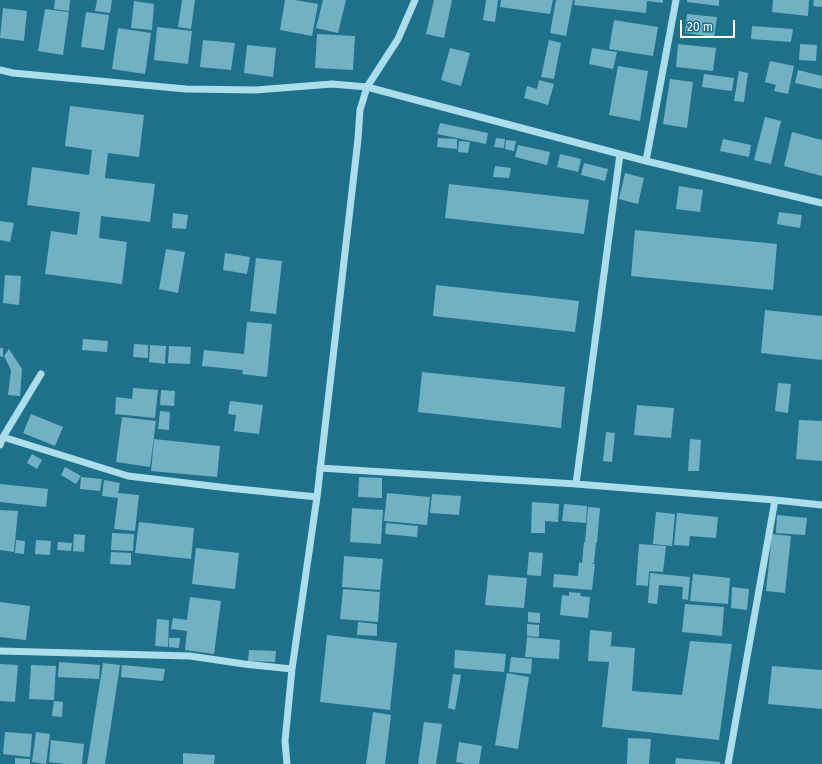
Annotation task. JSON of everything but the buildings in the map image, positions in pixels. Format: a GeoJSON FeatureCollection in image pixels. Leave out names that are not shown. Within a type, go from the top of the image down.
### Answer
{"type":"FeatureCollection","features":[{"type":"Feature","properties":{"kind":"street"},"geometry":{"type":"LineString","coordinates":[[286,764],[285,741],[292,669],[317,497],[358,139],[360,110],[367,87],[398,39],[415,0]]}},
{"type":"Feature","properties":{"kind":"street"},"geometry":{"type":"LineString","coordinates":[[646,161],[676,0]]}},
{"type":"Feature","properties":{"kind":"street"},"geometry":{"type":"LineString","coordinates":[[0,70],[13,73],[186,89],[256,90],[332,84],[367,87],[646,161],[822,204]]}},
{"type":"Feature","properties":{"kind":"street"},"geometry":{"type":"LineString","coordinates":[[576,484],[620,154]]}},
{"type":"Feature","properties":{"kind":"street"},"geometry":{"type":"LineString","coordinates":[[0,445],[3,437],[41,374]]}},
{"type":"Feature","properties":{"kind":"street"},"geometry":{"type":"LineString","coordinates":[[3,437],[128,476],[317,497]]}},
{"type":"Feature","properties":{"kind":"street"},"geometry":{"type":"LineString","coordinates":[[320,468],[576,484],[822,505]]}},
{"type":"Feature","properties":{"kind":"street"},"geometry":{"type":"LineString","coordinates":[[728,764],[775,500]]}},
{"type":"Feature","properties":{"kind":"street"},"geometry":{"type":"LineString","coordinates":[[0,651],[190,656],[292,669]]}}]}
